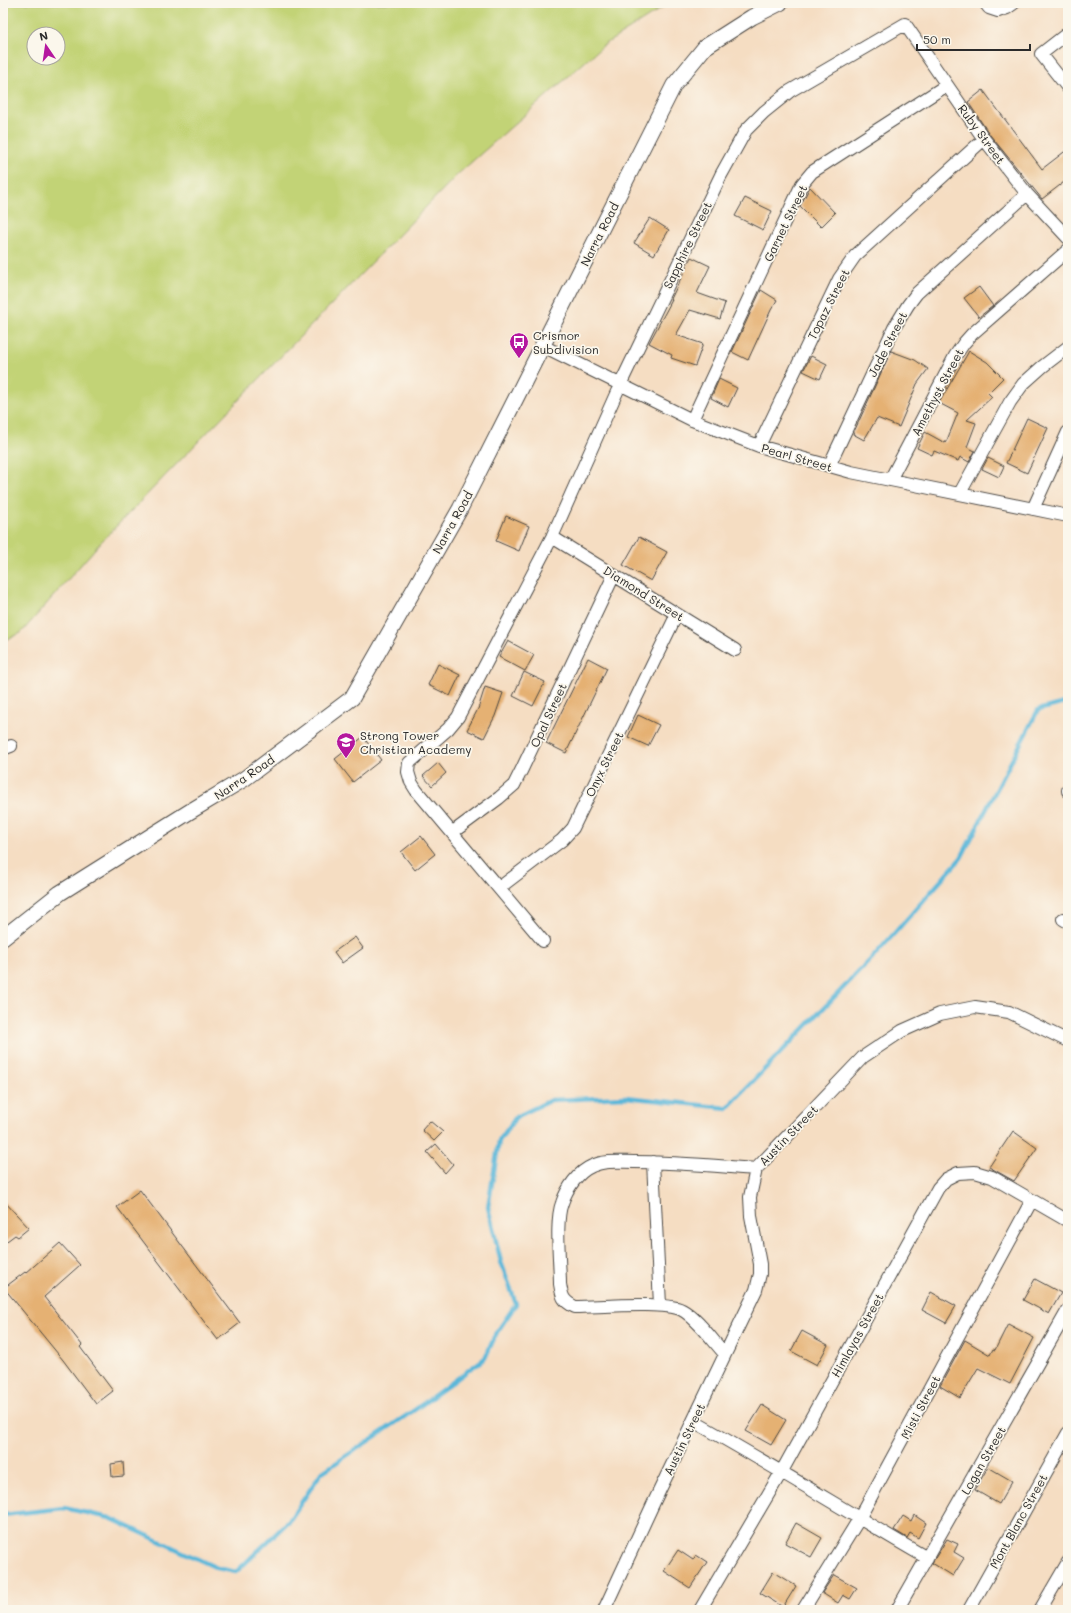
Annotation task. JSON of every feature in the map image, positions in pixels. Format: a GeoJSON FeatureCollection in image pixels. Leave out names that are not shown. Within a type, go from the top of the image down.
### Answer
{"type":"FeatureCollection","features":[{"type":"Feature","properties":{"kind":"street","name":"Narra Road"},"geometry":{"type":"LineString","coordinates":[[3,938],[60,893],[244,779],[352,698],[460,509],[674,85],[705,48],[752,17],[780,3]]}},
{"type":"Feature","properties":{"kind":"street"},"geometry":{"type":"LineString","coordinates":[[985,3],[989,8],[998,11],[1007,8],[1014,3]]}},
{"type":"Feature","properties":{"kind":"street","name":"Ruby Street"},"geometry":{"type":"LineString","coordinates":[[905,24],[984,139],[1027,194],[1068,238]]}},
{"type":"Feature","properties":{"kind":"street","name":"Sapphire Street"},"geometry":{"type":"LineString","coordinates":[[453,832],[411,782],[408,772],[409,763],[448,729],[458,717],[552,538],[620,385],[721,175],[746,130],[764,112],[790,91],[905,24]]}},
{"type":"Feature","properties":{"kind":"street"},"geometry":{"type":"LineString","coordinates":[[1068,33],[1041,54],[1068,88]]}},
{"type":"Feature","properties":{"kind":"street","name":"Garnet Street"},"geometry":{"type":"LineString","coordinates":[[692,420],[802,184],[812,172],[947,86]]}},
{"type":"Feature","properties":{"kind":"street","name":"Topaz Street"},"geometry":{"type":"LineString","coordinates":[[759,446],[847,266],[855,256],[984,139]]}},
{"type":"Feature","properties":{"kind":"street","name":"Jade Street"},"geometry":{"type":"LineString","coordinates":[[829,466],[894,328],[908,305],[917,293],[1027,194]]}},
{"type":"Feature","properties":{"kind":"street","name":"Amethyst Street"},"geometry":{"type":"LineString","coordinates":[[890,480],[955,356],[964,343],[972,334],[1068,250]]}},
{"type":"Feature","properties":{"kind":"street","name":"Pearl Street"},"geometry":{"type":"LineString","coordinates":[[543,346],[692,420],[759,446],[829,466],[890,480],[1068,516]]}},
{"type":"Feature","properties":{"kind":"street"},"geometry":{"type":"LineString","coordinates":[[960,493],[1010,402],[1023,384],[1068,346]]}},
{"type":"Feature","properties":{"kind":"street"},"geometry":{"type":"LineString","coordinates":[[1033,509],[1068,432]]}},
{"type":"Feature","properties":{"kind":"street","name":"Diamond Street"},"geometry":{"type":"LineString","coordinates":[[552,538],[735,650]]}},
{"type":"Feature","properties":{"kind":"street","name":"Opal Street"},"geometry":{"type":"LineString","coordinates":[[453,832],[500,798],[514,785],[614,575]]}},
{"type":"Feature","properties":{"kind":"street","name":"Onyx Street"},"geometry":{"type":"LineString","coordinates":[[499,888],[562,840],[573,828],[677,614]]}},
{"type":"Feature","properties":{"kind":"street"},"geometry":{"type":"LineString","coordinates":[[453,832],[543,941]]}},
{"type":"Feature","properties":{"kind":"street","name":"Austin Street"},"geometry":{"type":"LineString","coordinates":[[604,1610],[756,1290],[760,1274],[760,1264],[751,1216],[750,1197],[756,1169],[863,1057],[902,1031],[940,1014],[975,1007],[1009,1012],[1068,1041]]}},
{"type":"Feature","properties":{"kind":"street"},"geometry":{"type":"LineString","coordinates":[[725,1354],[689,1315],[681,1310],[660,1305],[575,1307],[565,1302],[560,1284],[558,1217],[562,1203],[569,1189],[579,1175],[592,1166],[611,1162],[653,1162],[756,1169]]}},
{"type":"Feature","properties":{"kind":"street"},"geometry":{"type":"LineString","coordinates":[[653,1162],[660,1305]]}},
{"type":"Feature","properties":{"kind":"street","name":"Himlayas Street"},"geometry":{"type":"LineString","coordinates":[[700,1610],[782,1471],[938,1188],[946,1179],[958,1173],[975,1172],[992,1177],[1068,1221]]}},
{"type":"Feature","properties":{"kind":"street","name":"Misti Street"},"geometry":{"type":"LineString","coordinates":[[803,1610],[859,1519],[1032,1200]]}},
{"type":"Feature","properties":{"kind":"street","name":"Logan Street"},"geometry":{"type":"LineString","coordinates":[[897,1610],[1068,1310]]}},
{"type":"Feature","properties":{"kind":"street"},"geometry":{"type":"LineString","coordinates":[[693,1420],[782,1471],[859,1519],[927,1558]]}},
{"type":"Feature","properties":{"kind":"street","name":"Mont Blanc Street"},"geometry":{"type":"LineString","coordinates":[[969,1610],[1068,1433]]}},
{"type":"Feature","properties":{"kind":"street"},"geometry":{"type":"LineString","coordinates":[[1040,1610],[1068,1562]]}},
{"type":"Feature","properties":{"kind":"green space"},"geometry":{"type":"Polygon","coordinates":[[[3,3],[670,3],[604,45],[458,174],[101,542],[21,633],[3,641],[3,3]]]}},
{"type":"Feature","properties":{"kind":"building"},"geometry":{"type":"Polygon","coordinates":[[[983,90],[1042,169],[1068,149],[1068,179],[1042,199],[990,135],[968,102],[983,90]]]}},
{"type":"Feature","properties":{"kind":"building"},"geometry":{"type":"Polygon","coordinates":[[[810,187],[835,213],[821,227],[800,206],[810,187]]]}},
{"type":"Feature","properties":{"kind":"building"},"geometry":{"type":"Polygon","coordinates":[[[745,198],[772,211],[763,230],[735,216],[745,198]]]}},
{"type":"Feature","properties":{"kind":"building"},"geometry":{"type":"Polygon","coordinates":[[[650,218],[669,230],[654,255],[634,243],[650,218]]]}},
{"type":"Feature","properties":{"kind":"building"},"geometry":{"type":"Polygon","coordinates":[[[691,257],[710,266],[697,293],[725,303],[720,319],[690,310],[676,335],[703,344],[695,366],[671,358],[672,355],[649,343],[672,300],[671,299],[691,257]]]}},
{"type":"Feature","properties":{"kind":"building"},"geometry":{"type":"Polygon","coordinates":[[[979,287],[993,306],[979,317],[964,298],[979,287]]]}},
{"type":"Feature","properties":{"kind":"building"},"geometry":{"type":"Polygon","coordinates":[[[761,290],[777,300],[748,360],[732,352],[761,290]]]}},
{"type":"Feature","properties":{"kind":"building"},"geometry":{"type":"Polygon","coordinates":[[[891,351],[915,360],[928,369],[917,384],[899,427],[877,418],[864,440],[853,434],[891,351]]]}},
{"type":"Feature","properties":{"kind":"building"},"geometry":{"type":"Polygon","coordinates":[[[969,351],[987,362],[1003,378],[988,393],[992,397],[967,420],[976,423],[967,447],[975,451],[969,462],[960,457],[958,461],[934,451],[932,455],[917,448],[925,432],[945,443],[947,440],[958,413],[939,403],[969,351]]]}},
{"type":"Feature","properties":{"kind":"building"},"geometry":{"type":"Polygon","coordinates":[[[811,356],[827,364],[820,379],[803,371],[811,356]]]}},
{"type":"Feature","properties":{"kind":"building"},"geometry":{"type":"Polygon","coordinates":[[[719,379],[737,388],[728,407],[711,398],[719,379]]]}},
{"type":"Feature","properties":{"kind":"building"},"geometry":{"type":"Polygon","coordinates":[[[1027,418],[1048,428],[1027,473],[1006,463],[1027,418]]]}},
{"type":"Feature","properties":{"kind":"building"},"geometry":{"type":"Polygon","coordinates":[[[988,458],[1004,466],[999,477],[982,469],[988,458]]]}},
{"type":"Feature","properties":{"kind":"building"},"geometry":{"type":"Polygon","coordinates":[[[506,516],[529,526],[519,551],[496,541],[506,516]]]}},
{"type":"Feature","properties":{"kind":"building"},"geometry":{"type":"Polygon","coordinates":[[[639,537],[667,552],[651,581],[623,565],[639,537]]]}},
{"type":"Feature","properties":{"kind":"building"},"geometry":{"type":"Polygon","coordinates":[[[508,641],[534,655],[525,671],[499,657],[508,641]]]}},
{"type":"Feature","properties":{"kind":"building"},"geometry":{"type":"Polygon","coordinates":[[[588,658],[607,668],[566,753],[546,743],[588,658]]]}},
{"type":"Feature","properties":{"kind":"building"},"geometry":{"type":"Polygon","coordinates":[[[438,664],[460,675],[450,696],[428,685],[438,664]]]}},
{"type":"Feature","properties":{"kind":"building"},"geometry":{"type":"Polygon","coordinates":[[[524,672],[545,682],[533,706],[513,696],[524,672]]]}},
{"type":"Feature","properties":{"kind":"building"},"geometry":{"type":"Polygon","coordinates":[[[485,687],[503,693],[495,716],[484,738],[467,730],[478,709],[485,687]]]}},
{"type":"Feature","properties":{"kind":"building"},"geometry":{"type":"Polygon","coordinates":[[[638,715],[659,725],[648,746],[628,737],[638,715]]]}},
{"type":"Feature","properties":{"kind":"building"},"geometry":{"type":"Polygon","coordinates":[[[363,737],[381,760],[353,782],[335,759],[363,737]]]}},
{"type":"Feature","properties":{"kind":"building"},"geometry":{"type":"Polygon","coordinates":[[[438,763],[446,773],[432,786],[423,776],[438,763]]]}},
{"type":"Feature","properties":{"kind":"building"},"geometry":{"type":"Polygon","coordinates":[[[421,836],[435,854],[415,870],[401,852],[421,836]]]}},
{"type":"Feature","properties":{"kind":"building"},"geometry":{"type":"Polygon","coordinates":[[[355,937],[363,948],[342,963],[334,952],[355,937]]]}},
{"type":"Feature","properties":{"kind":"building"},"geometry":{"type":"Polygon","coordinates":[[[430,1121],[443,1132],[434,1141],[422,1130],[430,1121]]]}},
{"type":"Feature","properties":{"kind":"building"},"geometry":{"type":"Polygon","coordinates":[[[1013,1131],[1037,1148],[1014,1181],[989,1167],[1013,1131]]]}},
{"type":"Feature","properties":{"kind":"building"},"geometry":{"type":"Polygon","coordinates":[[[436,1144],[453,1164],[445,1173],[427,1152],[436,1144]]]}},
{"type":"Feature","properties":{"kind":"building"},"geometry":{"type":"Polygon","coordinates":[[[140,1190],[240,1323],[218,1340],[117,1207],[140,1190]]]}},
{"type":"Feature","properties":{"kind":"building"},"geometry":{"type":"Polygon","coordinates":[[[3,1200],[29,1228],[18,1237],[15,1235],[3,1244],[3,1200]]]}},
{"type":"Feature","properties":{"kind":"building"},"geometry":{"type":"Polygon","coordinates":[[[60,1243],[80,1265],[44,1297],[82,1345],[80,1347],[113,1391],[96,1404],[63,1360],[4,1288],[25,1272],[26,1273],[60,1243]]]}},
{"type":"Feature","properties":{"kind":"building"},"geometry":{"type":"Polygon","coordinates":[[[1035,1279],[1061,1293],[1049,1314],[1023,1300],[1035,1279]]]}},
{"type":"Feature","properties":{"kind":"building"},"geometry":{"type":"Polygon","coordinates":[[[931,1292],[956,1306],[946,1323],[922,1310],[931,1292]]]}},
{"type":"Feature","properties":{"kind":"building"},"geometry":{"type":"Polygon","coordinates":[[[1008,1324],[1034,1338],[1010,1384],[978,1368],[960,1398],[940,1386],[965,1340],[990,1355],[993,1349],[995,1350],[1008,1324]]]}},
{"type":"Feature","properties":{"kind":"building"},"geometry":{"type":"Polygon","coordinates":[[[802,1331],[828,1345],[817,1365],[791,1351],[802,1331]]]}},
{"type":"Feature","properties":{"kind":"building"},"geometry":{"type":"Polygon","coordinates":[[[762,1405],[786,1420],[771,1445],[746,1431],[762,1405]]]}},
{"type":"Feature","properties":{"kind":"building"},"geometry":{"type":"Polygon","coordinates":[[[123,1462],[124,1476],[112,1477],[111,1464],[123,1462]]]}},
{"type":"Feature","properties":{"kind":"building"},"geometry":{"type":"Polygon","coordinates":[[[988,1467],[1012,1481],[999,1504],[975,1490],[988,1467]]]}},
{"type":"Feature","properties":{"kind":"building"},"geometry":{"type":"Polygon","coordinates":[[[914,1515],[926,1523],[918,1538],[910,1533],[907,1538],[894,1530],[903,1516],[911,1521],[914,1515]]]}},
{"type":"Feature","properties":{"kind":"building"},"geometry":{"type":"Polygon","coordinates":[[[796,1523],[822,1538],[811,1557],[785,1543],[796,1523]]]}},
{"type":"Feature","properties":{"kind":"building"},"geometry":{"type":"Polygon","coordinates":[[[947,1539],[958,1544],[954,1552],[964,1558],[953,1576],[932,1563],[947,1539]]]}},
{"type":"Feature","properties":{"kind":"building"},"geometry":{"type":"Polygon","coordinates":[[[678,1550],[693,1560],[696,1555],[707,1562],[690,1588],[664,1571],[678,1550]]]}},
{"type":"Feature","properties":{"kind":"building"},"geometry":{"type":"Polygon","coordinates":[[[773,1572],[796,1586],[783,1607],[760,1593],[773,1572]]]}},
{"type":"Feature","properties":{"kind":"building"},"geometry":{"type":"Polygon","coordinates":[[[834,1575],[857,1588],[850,1599],[843,1595],[838,1603],[822,1593],[834,1575]]]}},
{"type":"Feature","properties":{"kind":"waterway"},"geometry":{"type":"LineString","coordinates":[[3,1515],[64,1508],[110,1518],[217,1568],[236,1572],[289,1521],[321,1473],[416,1409],[485,1358],[497,1332],[516,1304],[501,1262],[488,1207],[499,1141],[516,1117],[551,1100],[626,1097],[727,1108],[876,954],[961,858],[1038,710],[1068,702]]}},
{"type":"Feature","properties":{"kind":"place","name":"Crismor Subdivision"},"geometry":{"type":"Point","coordinates":[519,359]}},
{"type":"Feature","properties":{"kind":"place","name":"Strong Tower Christian Academy"},"geometry":{"type":"Point","coordinates":[346,759]}}]}
